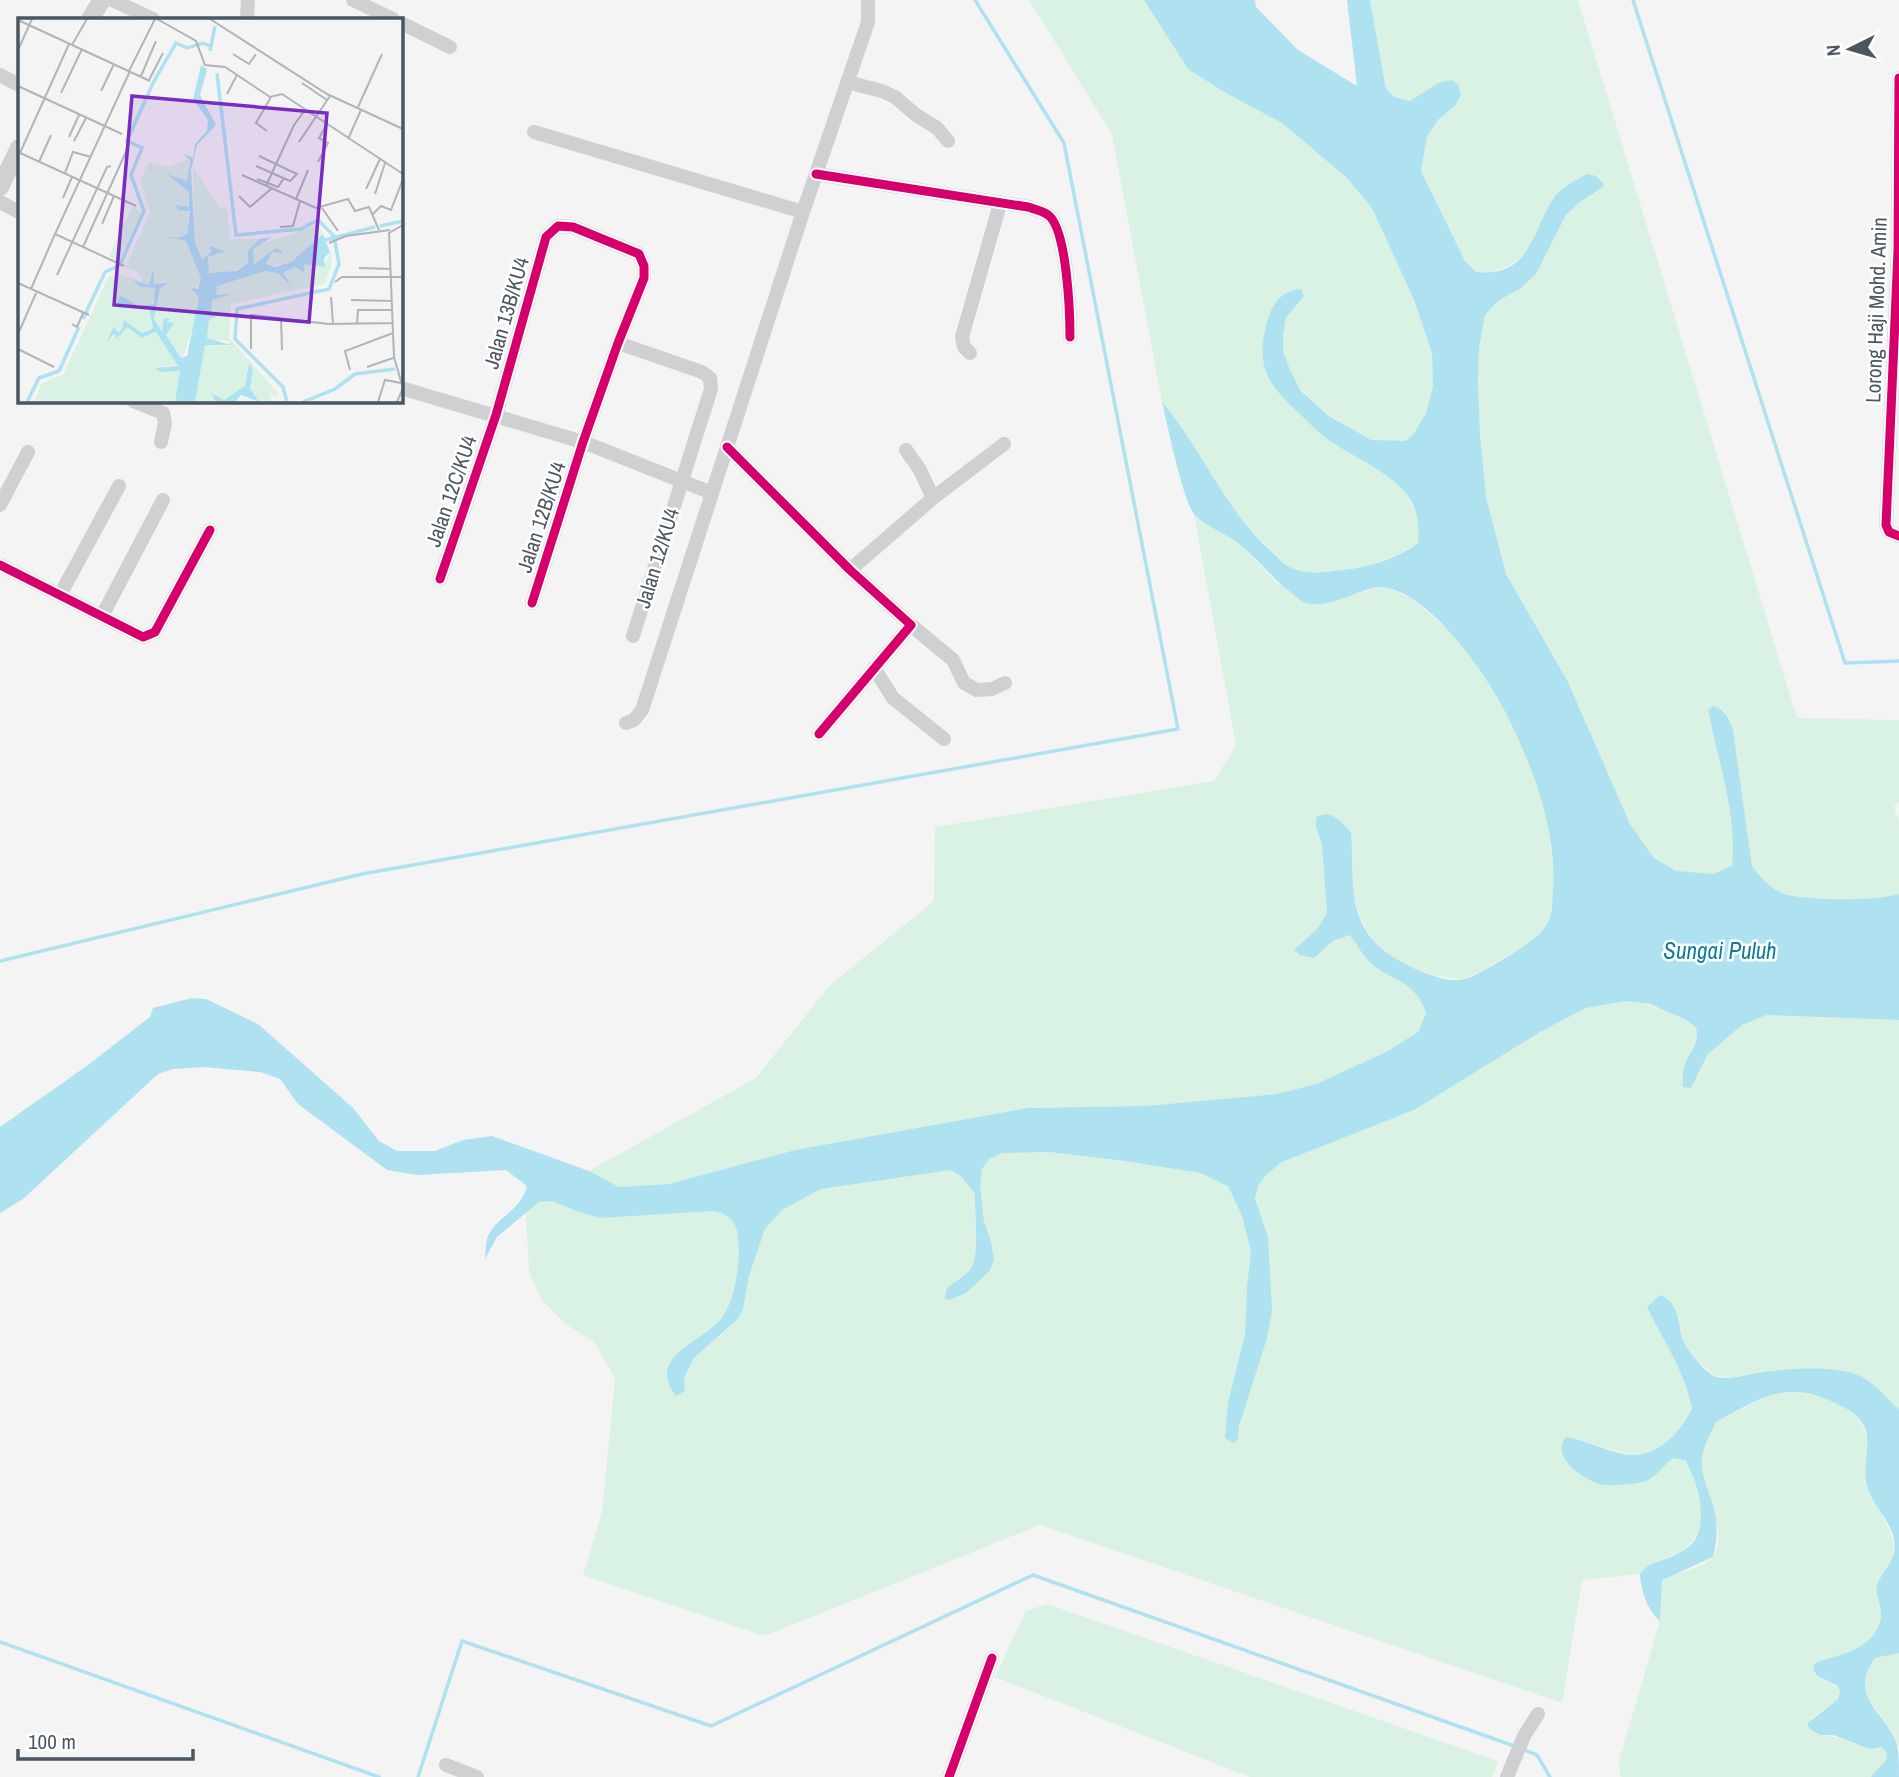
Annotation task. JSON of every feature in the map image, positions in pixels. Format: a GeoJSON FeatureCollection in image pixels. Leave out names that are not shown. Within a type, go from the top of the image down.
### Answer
{"type":"FeatureCollection","features":[{"type":"Feature","properties":{"kind":"street"},"geometry":{"type":"LineString","coordinates":[[91,18],[102,0]]}},
{"type":"Feature","properties":{"kind":"street"},"geometry":{"type":"LineString","coordinates":[[112,0],[151,18]]}},
{"type":"Feature","properties":{"kind":"street"},"geometry":{"type":"LineString","coordinates":[[247,18],[248,0]]}},
{"type":"Feature","properties":{"kind":"street"},"geometry":{"type":"LineString","coordinates":[[353,0],[391,18]]}},
{"type":"Feature","properties":{"kind":"street"},"geometry":{"type":"LineString","coordinates":[[626,723],[634,720],[642,710],[803,212],[868,22],[868,0]]}},
{"type":"Feature","properties":{"kind":"street"},"geometry":{"type":"LineString","coordinates":[[402,23],[450,47]]}},
{"type":"Feature","properties":{"kind":"street"},"geometry":{"type":"LineString","coordinates":[[0,75],[18,84]]}},
{"type":"Feature","properties":{"kind":"street","name":"Lorong Haji Mohd. Amin"},"geometry":{"type":"LineString","coordinates":[[1899,78],[1898,251],[1886,525],[1889,532],[1899,536]]}},
{"type":"Feature","properties":{"kind":"street"},"geometry":{"type":"LineString","coordinates":[[847,82],[895,97],[937,128],[948,141]]}},
{"type":"Feature","properties":{"kind":"street"},"geometry":{"type":"LineString","coordinates":[[534,132],[803,212]]}},
{"type":"Feature","properties":{"kind":"street"},"geometry":{"type":"LineString","coordinates":[[0,187],[18,150]]}},
{"type":"Feature","properties":{"kind":"street"},"geometry":{"type":"LineString","coordinates":[[816,174],[1028,207],[1050,215],[1057,227],[1069,289],[1070,337]]}},
{"type":"Feature","properties":{"kind":"street"},"geometry":{"type":"LineString","coordinates":[[0,202],[18,211]]}},
{"type":"Feature","properties":{"kind":"street"},"geometry":{"type":"LineString","coordinates":[[970,353],[964,347],[962,337],[1000,204]]}},
{"type":"Feature","properties":{"kind":"street","name":"Jalan 12B/KU4"},"geometry":{"type":"LineString","coordinates":[[532,603],[583,442],[618,343],[645,278],[639,254],[573,227],[558,226]]}},
{"type":"Feature","properties":{"kind":"street","name":"Jalan 13B/KU4"},"geometry":{"type":"LineString","coordinates":[[496,415],[546,237],[558,226]]}},
{"type":"Feature","properties":{"kind":"street","name":"Jalan 12/KU4"},"geometry":{"type":"LineString","coordinates":[[618,343],[702,372],[710,378],[711,389],[633,636]]}},
{"type":"Feature","properties":{"kind":"street"},"geometry":{"type":"LineString","coordinates":[[402,388],[583,442],[712,493]]}},
{"type":"Feature","properties":{"kind":"street"},"geometry":{"type":"LineString","coordinates":[[136,402],[163,413],[165,423],[161,443]]}},
{"type":"Feature","properties":{"kind":"street","name":"Jalan 12C/KU4"},"geometry":{"type":"LineString","coordinates":[[440,579],[496,415]]}},
{"type":"Feature","properties":{"kind":"street"},"geometry":{"type":"LineString","coordinates":[[850,570],[933,498],[1004,444]]}},
{"type":"Feature","properties":{"kind":"street"},"geometry":{"type":"LineString","coordinates":[[727,447],[850,570],[953,660],[964,683],[977,690],[992,689],[1005,683]]}},
{"type":"Feature","properties":{"kind":"street"},"geometry":{"type":"LineString","coordinates":[[906,450],[920,470],[933,498]]}},
{"type":"Feature","properties":{"kind":"street"},"geometry":{"type":"LineString","coordinates":[[0,505],[28,452]]}},
{"type":"Feature","properties":{"kind":"street"},"geometry":{"type":"LineString","coordinates":[[60,595],[119,486]]}},
{"type":"Feature","properties":{"kind":"street"},"geometry":{"type":"LineString","coordinates":[[102,617],[163,500]]}},
{"type":"Feature","properties":{"kind":"street"},"geometry":{"type":"LineString","coordinates":[[0,565],[143,637],[155,632],[211,530]]}},
{"type":"Feature","properties":{"kind":"street"},"geometry":{"type":"LineString","coordinates":[[819,734],[911,625]]}},
{"type":"Feature","properties":{"kind":"street"},"geometry":{"type":"LineString","coordinates":[[874,668],[893,698],[944,739]]}},
{"type":"Feature","properties":{"kind":"street"},"geometry":{"type":"LineString","coordinates":[[949,1777],[992,1658]]}},
{"type":"Feature","properties":{"kind":"street"},"geometry":{"type":"LineString","coordinates":[[1509,1772],[1524,1736],[1538,1714]]}},
{"type":"Feature","properties":{"kind":"street"},"geometry":{"type":"LineString","coordinates":[[446,1765],[477,1777]]}},
{"type":"Feature","properties":{"kind":"green space"},"geometry":{"type":"Polygon","coordinates":[[[1029,0],[1144,0],[1188,69],[1282,123],[1347,178],[1372,208],[1414,300],[1432,353],[1433,387],[1426,413],[1413,435],[1405,442],[1373,441],[1332,416],[1307,395],[1289,369],[1282,339],[1286,318],[1304,296],[1265,331],[1329,440],[1380,470],[1408,494],[1420,525],[1418,543],[1363,567],[1303,572],[1281,561],[1228,499],[1162,402],[1112,134],[1029,0]]]}},
{"type":"Feature","properties":{"kind":"green space"},"geometry":{"type":"Polygon","coordinates":[[[1370,0],[1578,0],[1797,718],[1899,720],[1899,802],[1894,807],[1899,821],[1899,894],[1859,899],[1810,898],[1780,892],[1762,879],[1752,866],[1733,730],[1724,711],[1708,711],[1726,788],[1732,827],[1732,866],[1713,874],[1676,872],[1653,857],[1630,824],[1568,682],[1506,574],[1486,497],[1480,434],[1479,348],[1485,315],[1498,301],[1521,288],[1536,274],[1566,215],[1580,202],[1602,189],[1602,180],[1588,175],[1563,190],[1550,205],[1532,244],[1520,258],[1495,271],[1476,272],[1465,261],[1421,171],[1427,137],[1438,120],[1455,106],[1461,97],[1459,86],[1438,83],[1410,101],[1394,97],[1386,89],[1370,0]]]}},
{"type":"Feature","properties":{"kind":"green space"},"geometry":{"type":"Polygon","coordinates":[[[1194,514],[1242,546],[1276,582],[1333,602],[1375,588],[1388,588],[1413,599],[1456,637],[1496,692],[1527,755],[1548,820],[1554,877],[1551,916],[1538,937],[1486,969],[1461,980],[1429,974],[1394,960],[1371,939],[1360,916],[1350,873],[1352,851],[1316,827],[1322,844],[1327,913],[1318,928],[1294,950],[1323,951],[1333,941],[1350,935],[1370,962],[1415,993],[1426,1013],[1418,1032],[1386,1052],[1316,1084],[1277,1094],[1145,1106],[1028,1108],[795,1150],[669,1184],[619,1187],[589,1171],[756,1078],[830,985],[934,901],[935,827],[1214,781],[1236,745],[1194,514]]]}},
{"type":"Feature","properties":{"kind":"green space"},"geometry":{"type":"Polygon","coordinates":[[[1626,1001],[1662,1010],[1696,1027],[1695,1047],[1683,1076],[1699,1074],[1708,1054],[1726,1038],[1742,1025],[1768,1015],[1899,1020],[1899,1409],[1774,1371],[1733,1377],[1715,1376],[1698,1361],[1684,1343],[1678,1317],[1652,1301],[1648,1308],[1679,1369],[1692,1409],[1668,1441],[1644,1453],[1615,1451],[1579,1439],[1653,1476],[1673,1458],[1681,1457],[1694,1477],[1700,1503],[1698,1532],[1687,1547],[1649,1565],[1640,1574],[1582,1580],[1562,1703],[1040,1525],[764,1636],[583,1575],[602,1513],[615,1379],[594,1342],[564,1323],[541,1299],[529,1272],[526,1212],[539,1202],[552,1201],[601,1218],[713,1211],[731,1219],[738,1234],[739,1246],[731,1301],[721,1320],[681,1350],[670,1362],[667,1377],[673,1393],[685,1391],[684,1378],[694,1358],[726,1331],[743,1309],[749,1276],[765,1229],[782,1210],[821,1189],[951,1170],[962,1177],[975,1194],[975,1256],[969,1271],[956,1280],[966,1293],[989,1273],[994,1260],[984,1221],[980,1186],[982,1169],[989,1159],[1002,1153],[1049,1152],[1200,1173],[1228,1186],[1242,1216],[1251,1252],[1245,1334],[1228,1403],[1226,1425],[1238,1439],[1239,1426],[1255,1374],[1268,1237],[1255,1199],[1258,1186],[1266,1175],[1282,1162],[1414,1110],[1540,1032],[1586,1008],[1626,1001]]]}},
{"type":"Feature","properties":{"kind":"green space"},"geometry":{"type":"Polygon","coordinates":[[[1791,1390],[1830,1400],[1852,1413],[1860,1422],[1867,1448],[1866,1485],[1890,1531],[1893,1549],[1892,1558],[1878,1582],[1881,1617],[1872,1637],[1856,1649],[1815,1663],[1818,1676],[1838,1687],[1840,1693],[1838,1699],[1812,1718],[1820,1735],[1836,1737],[1866,1747],[1882,1747],[1887,1753],[1886,1760],[1871,1777],[1621,1777],[1619,1761],[1660,1621],[1662,1580],[1707,1562],[1717,1548],[1717,1523],[1702,1467],[1702,1457],[1708,1440],[1716,1422],[1776,1392],[1791,1390]]]}},
{"type":"Feature","properties":{"kind":"green space"},"geometry":{"type":"Polygon","coordinates":[[[1047,1604],[1498,1761],[1492,1777],[1250,1777],[995,1677],[1026,1611],[1047,1604]]]}},
{"type":"Feature","properties":{"kind":"green space"},"geometry":{"type":"Polygon","coordinates":[[[1899,1653],[1899,1748],[1890,1729],[1867,1695],[1865,1679],[1875,1658],[1899,1653]]]}},
{"type":"Feature","properties":{"kind":"water","name":"Sungai Puluh"},"geometry":{"type":"Polygon","coordinates":[[[1144,0],[1255,0],[1256,7],[1298,50],[1357,86],[1347,0],[1370,0],[1386,89],[1394,97],[1410,101],[1438,83],[1452,80],[1459,86],[1461,96],[1455,106],[1438,120],[1427,137],[1421,171],[1465,261],[1476,272],[1495,272],[1520,259],[1556,195],[1575,180],[1588,174],[1596,176],[1604,184],[1566,215],[1536,274],[1521,288],[1498,301],[1485,315],[1479,348],[1480,434],[1486,497],[1506,574],[1568,682],[1630,824],[1653,857],[1676,871],[1713,874],[1732,866],[1729,807],[1708,710],[1713,706],[1726,715],[1733,730],[1752,866],[1762,878],[1780,892],[1810,898],[1859,899],[1899,894],[1899,1020],[1767,1015],[1742,1025],[1708,1054],[1691,1088],[1683,1087],[1683,1073],[1696,1043],[1696,1027],[1650,1004],[1626,1001],[1586,1008],[1540,1032],[1414,1110],[1282,1162],[1266,1175],[1258,1186],[1255,1199],[1268,1237],[1272,1311],[1267,1338],[1239,1426],[1238,1439],[1234,1443],[1225,1438],[1228,1403],[1245,1334],[1251,1252],[1242,1216],[1228,1186],[1200,1173],[1049,1152],[1002,1153],[989,1159],[982,1169],[980,1186],[984,1221],[994,1260],[989,1272],[966,1293],[949,1300],[945,1299],[947,1288],[969,1271],[975,1256],[975,1194],[962,1177],[951,1170],[821,1189],[782,1210],[765,1229],[738,1319],[694,1358],[684,1378],[685,1391],[676,1396],[668,1379],[667,1370],[671,1361],[721,1319],[731,1300],[737,1274],[739,1246],[735,1225],[728,1217],[713,1211],[601,1218],[552,1201],[539,1202],[497,1237],[485,1259],[488,1236],[492,1229],[519,1202],[527,1186],[506,1170],[417,1175],[387,1170],[298,1104],[280,1079],[260,1072],[204,1067],[173,1069],[158,1074],[23,1199],[0,1213],[0,1127],[150,1017],[153,1008],[192,998],[206,999],[258,1024],[353,1108],[379,1141],[397,1151],[435,1151],[463,1140],[492,1136],[589,1171],[619,1187],[669,1184],[795,1150],[1028,1108],[1145,1106],[1277,1094],[1316,1084],[1386,1052],[1418,1032],[1426,1013],[1415,993],[1370,962],[1350,935],[1333,941],[1314,958],[1300,955],[1294,950],[1318,928],[1327,913],[1322,844],[1316,827],[1316,818],[1321,815],[1335,817],[1351,832],[1353,888],[1359,915],[1372,939],[1400,961],[1439,978],[1461,980],[1499,962],[1540,934],[1551,914],[1552,903],[1553,867],[1547,821],[1534,777],[1516,734],[1497,697],[1468,654],[1431,613],[1411,598],[1391,589],[1372,588],[1322,604],[1303,602],[1237,542],[1199,519],[1190,506],[1180,478],[1162,402],[1241,518],[1288,566],[1309,572],[1353,569],[1410,549],[1418,543],[1418,530],[1417,516],[1409,497],[1388,477],[1330,441],[1280,395],[1267,374],[1264,363],[1264,336],[1276,302],[1284,294],[1301,289],[1304,296],[1286,318],[1283,334],[1283,351],[1290,370],[1301,391],[1329,416],[1371,440],[1405,441],[1413,435],[1426,413],[1433,387],[1432,353],[1414,300],[1372,208],[1347,178],[1282,123],[1188,69],[1144,0]]]}},
{"type":"Feature","properties":{"kind":"water"},"geometry":{"type":"Polygon","coordinates":[[[1660,1295],[1671,1302],[1688,1349],[1714,1376],[1730,1378],[1798,1369],[1844,1371],[1867,1380],[1899,1409],[1899,1653],[1875,1658],[1867,1672],[1865,1683],[1866,1694],[1897,1744],[1899,1777],[1871,1777],[1886,1760],[1887,1753],[1882,1747],[1869,1749],[1833,1735],[1820,1735],[1807,1724],[1838,1699],[1840,1693],[1838,1686],[1818,1676],[1813,1670],[1815,1663],[1856,1649],[1878,1628],[1881,1609],[1877,1586],[1894,1552],[1890,1527],[1868,1489],[1865,1473],[1866,1433],[1856,1415],[1818,1396],[1787,1392],[1760,1399],[1716,1422],[1702,1458],[1703,1475],[1716,1523],[1713,1557],[1662,1580],[1660,1621],[1646,1600],[1640,1574],[1651,1565],[1688,1547],[1699,1531],[1699,1499],[1685,1460],[1673,1458],[1648,1480],[1609,1485],[1584,1477],[1565,1459],[1562,1444],[1566,1437],[1617,1453],[1647,1453],[1673,1436],[1692,1409],[1673,1357],[1647,1307],[1660,1295]]]}},
{"type":"Feature","properties":{"kind":"waterway"},"geometry":{"type":"LineString","coordinates":[[0,961],[362,874],[1178,729],[1064,143],[975,0]]}},
{"type":"Feature","properties":{"kind":"waterway"},"geometry":{"type":"LineString","coordinates":[[1633,0],[1845,663],[1899,661]]}},
{"type":"Feature","properties":{"kind":"waterway"},"geometry":{"type":"LineString","coordinates":[[418,1777],[462,1641],[711,1726],[1033,1575],[1517,1747]]}},
{"type":"Feature","properties":{"kind":"waterway"},"geometry":{"type":"LineString","coordinates":[[0,1642],[379,1777]]}},
{"type":"Feature","properties":{"kind":"waterway"},"geometry":{"type":"LineString","coordinates":[[1524,1750],[1537,1755],[1550,1777]]}},
{"type":"Feature","properties":{"kind":"cycle path"},"geometry":{"type":"LineString","coordinates":[[1899,78],[1898,251],[1886,525],[1889,532],[1899,536]]}},
{"type":"Feature","properties":{"kind":"cycle path"},"geometry":{"type":"LineString","coordinates":[[816,174],[1028,207],[1048,215],[1054,223],[1063,253],[1070,337]]}},
{"type":"Feature","properties":{"kind":"cycle path"},"geometry":{"type":"LineString","coordinates":[[440,579],[496,415],[546,237],[558,226],[573,227],[639,254],[644,266],[644,278],[583,442],[532,603]]}},
{"type":"Feature","properties":{"kind":"cycle path"},"geometry":{"type":"LineString","coordinates":[[727,447],[850,570],[911,625],[819,734]]}},
{"type":"Feature","properties":{"kind":"cycle path"},"geometry":{"type":"LineString","coordinates":[[0,565],[143,637],[155,632],[210,530]]}},
{"type":"Feature","properties":{"kind":"cycle path"},"geometry":{"type":"LineString","coordinates":[[949,1777],[992,1658]]}}]}
